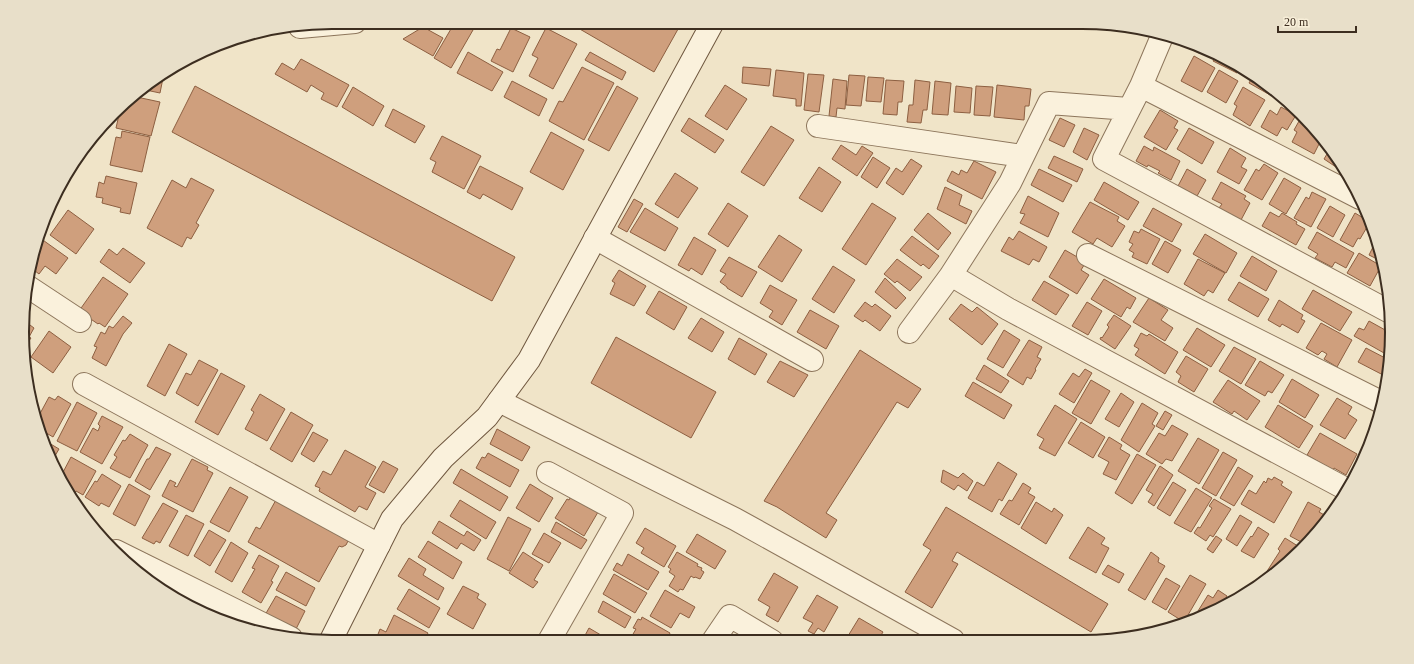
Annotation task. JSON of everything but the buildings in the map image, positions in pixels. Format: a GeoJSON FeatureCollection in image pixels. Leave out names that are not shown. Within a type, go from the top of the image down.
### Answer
{"type":"FeatureCollection","features":[{"type":"Feature","properties":{"kind":"street"},"geometry":{"type":"LineString","coordinates":[[333,635],[392,519],[444,458],[487,417],[529,360],[709,29]]}},
{"type":"Feature","properties":{"kind":"street"},"geometry":{"type":"LineString","coordinates":[[1161,39],[1140,86],[1104,159],[1384,309]]}},
{"type":"Feature","properties":{"kind":"street"},"geometry":{"type":"LineString","coordinates":[[1140,86],[1351,194]]}},
{"type":"Feature","properties":{"kind":"street"},"geometry":{"type":"LineString","coordinates":[[909,332],[952,275],[1010,183],[1049,103],[1129,108]]}},
{"type":"Feature","properties":{"kind":"street"},"geometry":{"type":"LineString","coordinates":[[818,126],[1023,156]]}},
{"type":"Feature","properties":{"kind":"street"},"geometry":{"type":"LineString","coordinates":[[595,238],[812,360]]}},
{"type":"Feature","properties":{"kind":"street"},"geometry":{"type":"LineString","coordinates":[[1088,255],[1377,400]]}},
{"type":"Feature","properties":{"kind":"street"},"geometry":{"type":"LineString","coordinates":[[952,275],[1008,309],[1342,487]]}},
{"type":"Feature","properties":{"kind":"street"},"geometry":{"type":"LineString","coordinates":[[32,289],[80,321]]}},
{"type":"Feature","properties":{"kind":"street"},"geometry":{"type":"LineString","coordinates":[[84,384],[378,545]]}},
{"type":"Feature","properties":{"kind":"street"},"geometry":{"type":"LineString","coordinates":[[499,401],[736,519],[944,635]]}},
{"type":"Feature","properties":{"kind":"street"},"geometry":{"type":"LineString","coordinates":[[548,473],[622,513],[552,635]]}},
{"type":"Feature","properties":{"kind":"street"},"geometry":{"type":"LineString","coordinates":[[128,556],[273,629]]}},
{"type":"Feature","properties":{"kind":"street"},"geometry":{"type":"LineString","coordinates":[[717,635],[730,616],[763,635]]}}]}
